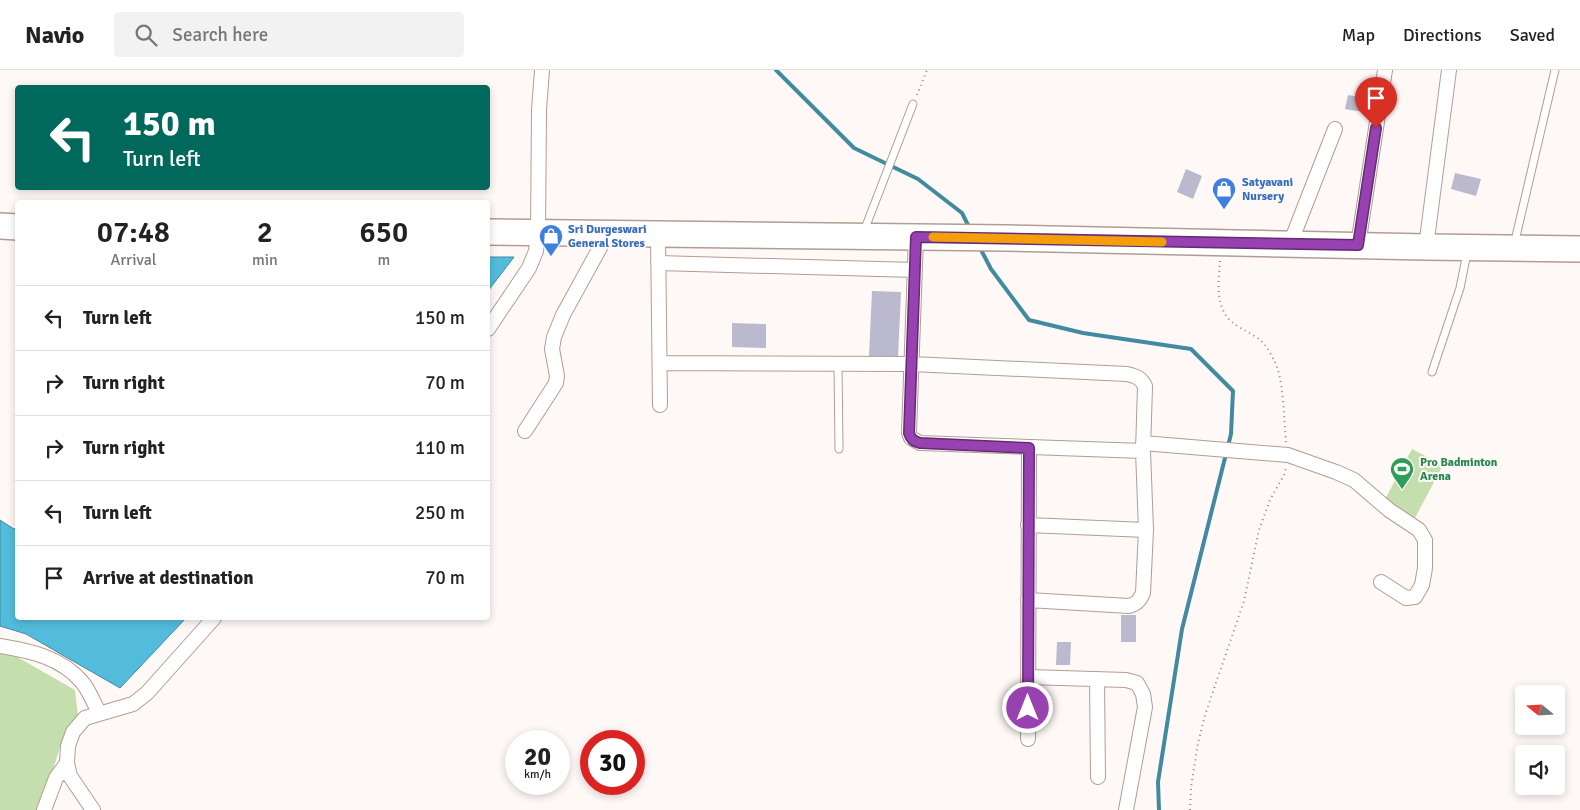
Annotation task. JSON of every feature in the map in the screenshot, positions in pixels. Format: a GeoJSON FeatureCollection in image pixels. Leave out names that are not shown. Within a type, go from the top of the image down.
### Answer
{"type":"FeatureCollection","features":[{"type":"Feature","properties":{"kind":"highway"},"geometry":{"type":"LineString","coordinates":[[0,226],[15,227]]}},
{"type":"Feature","properties":{"kind":"highway"},"geometry":{"type":"LineString","coordinates":[[490,232],[1006,238],[1468,248],[1580,248]]}},
{"type":"Feature","properties":{"kind":"street"},"geometry":{"type":"LineString","coordinates":[[490,326],[529,268],[536,251],[538,232],[539,110],[542,70]]}},
{"type":"Feature","properties":{"kind":"street"},"geometry":{"type":"LineString","coordinates":[[1358,245],[1385,70]]}},
{"type":"Feature","properties":{"kind":"street"},"geometry":{"type":"LineString","coordinates":[[1426,247],[1449,70]]}},
{"type":"Feature","properties":{"kind":"street"},"geometry":{"type":"LineString","coordinates":[[1290,244],[1335,129]]}},
{"type":"Feature","properties":{"kind":"street"},"geometry":{"type":"LineString","coordinates":[[525,431],[556,383],[557,376],[552,348],[562,315],[608,233]]}},
{"type":"Feature","properties":{"kind":"street"},"geometry":{"type":"LineString","coordinates":[[658,234],[660,405]]}},
{"type":"Feature","properties":{"kind":"street"},"geometry":{"type":"LineString","coordinates":[[916,237],[909,433],[915,442],[1029,448],[1143,447],[1288,455],[1354,480],[1389,510],[1419,530],[1425,540],[1425,568],[1422,585],[1415,597],[1406,598],[1381,582]]}},
{"type":"Feature","properties":{"kind":"street"},"geometry":{"type":"LineString","coordinates":[[658,263],[915,270]]}},
{"type":"Feature","properties":{"kind":"street"},"geometry":{"type":"LineString","coordinates":[[660,363],[912,364],[1135,376],[1142,379],[1145,386],[1143,447],[1146,530],[1143,592],[1140,600],[1129,606],[1028,600]]}},
{"type":"Feature","properties":{"kind":"street"},"geometry":{"type":"LineString","coordinates":[[1028,739],[1029,448]]}},
{"type":"Feature","properties":{"kind":"street"},"geometry":{"type":"LineString","coordinates":[[1028,525],[1146,530]]}},
{"type":"Feature","properties":{"kind":"street"},"geometry":{"type":"LineString","coordinates":[[93,810],[70,776],[67,763],[68,746],[73,732],[84,718],[132,704],[147,693],[212,620]]}},
{"type":"Feature","properties":{"kind":"street"},"geometry":{"type":"LineString","coordinates":[[0,646],[32,652],[66,666],[82,682],[99,713]]}},
{"type":"Feature","properties":{"kind":"street"},"geometry":{"type":"LineString","coordinates":[[1028,677],[1126,680],[1138,683],[1143,694],[1145,708],[1126,810]]}},
{"type":"Feature","properties":{"kind":"street"},"geometry":{"type":"LineString","coordinates":[[1097,679],[1098,777]]}},
{"type":"Feature","properties":{"kind":"street"},"geometry":{"type":"LineString","coordinates":[[44,810],[56,778],[67,763]]}},
{"type":"Feature","properties":{"kind":"lane"},"geometry":{"type":"LineString","coordinates":[[1514,248],[1555,70]]}},
{"type":"Feature","properties":{"kind":"lane"},"geometry":{"type":"LineString","coordinates":[[862,236],[913,104]]}},
{"type":"Feature","properties":{"kind":"lane"},"geometry":{"type":"LineString","coordinates":[[1432,372],[1460,288],[1468,248]]}},
{"type":"Feature","properties":{"kind":"lane"},"geometry":{"type":"LineString","coordinates":[[838,365],[840,449]]}},
{"type":"Feature","properties":{"kind":"path"},"geometry":{"type":"LineString","coordinates":[[913,104],[926,70]]}},
{"type":"Feature","properties":{"kind":"path"},"geometry":{"type":"LineString","coordinates":[[1190,810],[1196,752],[1205,715],[1244,601],[1259,530],[1270,500],[1284,475],[1288,455],[1280,381],[1275,362],[1264,344],[1237,326],[1223,311],[1218,292],[1220,243]]}},
{"type":"Feature","properties":{"kind":"green space"},"geometry":{"type":"Polygon","coordinates":[[[1412,449],[1443,465],[1415,518],[1384,501],[1412,449]]]}},
{"type":"Feature","properties":{"kind":"green space"},"geometry":{"type":"Polygon","coordinates":[[[0,652],[12,654],[75,690],[79,724],[60,747],[41,810],[0,810],[0,652]]]}},
{"type":"Feature","properties":{"kind":"water"},"geometry":{"type":"Polygon","coordinates":[[[490,257],[514,257],[490,288],[490,257]]]}},
{"type":"Feature","properties":{"kind":"water"},"geometry":{"type":"Polygon","coordinates":[[[0,520],[15,528],[15,620],[184,620],[120,688],[26,634],[0,626],[0,520]]]}},
{"type":"Feature","properties":{"kind":"building"},"geometry":{"type":"Polygon","coordinates":[[[1348,95],[1372,99],[1369,113],[1345,109],[1348,95]]]}},
{"type":"Feature","properties":{"kind":"building"},"geometry":{"type":"Polygon","coordinates":[[[1186,169],[1202,176],[1193,199],[1177,192],[1186,169]]]}},
{"type":"Feature","properties":{"kind":"building"},"geometry":{"type":"Polygon","coordinates":[[[1455,173],[1481,179],[1476,196],[1451,189],[1455,173]]]}},
{"type":"Feature","properties":{"kind":"building"},"geometry":{"type":"Polygon","coordinates":[[[872,291],[901,292],[898,357],[869,356],[872,291]]]}},
{"type":"Feature","properties":{"kind":"building"},"geometry":{"type":"Polygon","coordinates":[[[732,323],[766,324],[766,348],[732,347],[732,323]]]}},
{"type":"Feature","properties":{"kind":"building"},"geometry":{"type":"Polygon","coordinates":[[[1121,615],[1136,615],[1136,642],[1121,642],[1121,615]]]}},
{"type":"Feature","properties":{"kind":"building"},"geometry":{"type":"Polygon","coordinates":[[[1057,642],[1071,642],[1070,665],[1056,665],[1057,642]]]}},
{"type":"Feature","properties":{"kind":"waterway"},"geometry":{"type":"LineString","coordinates":[[776,70],[854,148],[918,179],[962,213],[970,229]]}},
{"type":"Feature","properties":{"kind":"waterway"},"geometry":{"type":"LineString","coordinates":[[979,246],[991,269],[1029,320],[1083,333],[1191,349],[1233,391],[1231,434],[1182,629],[1158,782],[1159,810]]}},
{"type":"Feature","properties":{"kind":"slow traffic"},"geometry":{"type":"LineString","coordinates":[[933,237],[1162,242]]}},
{"type":"Feature","properties":{"kind":"place","name":"Satyavani Nursery"},"geometry":{"type":"Point","coordinates":[1224,210]}},
{"type":"Feature","properties":{"kind":"place","name":"Sri Durgeswari General Stores"},"geometry":{"type":"Point","coordinates":[551,257]}},
{"type":"Feature","properties":{"kind":"place","name":"Pro Badminton Arena"},"geometry":{"type":"Point","coordinates":[1402,490]}},
{"type":"Feature","properties":{"kind":"route"},"geometry":{"type":"LineString","coordinates":[[1028,708],[1029,448],[920,443],[915,442],[911,438],[909,433],[916,237],[1358,245],[1376,128]]}}]}
